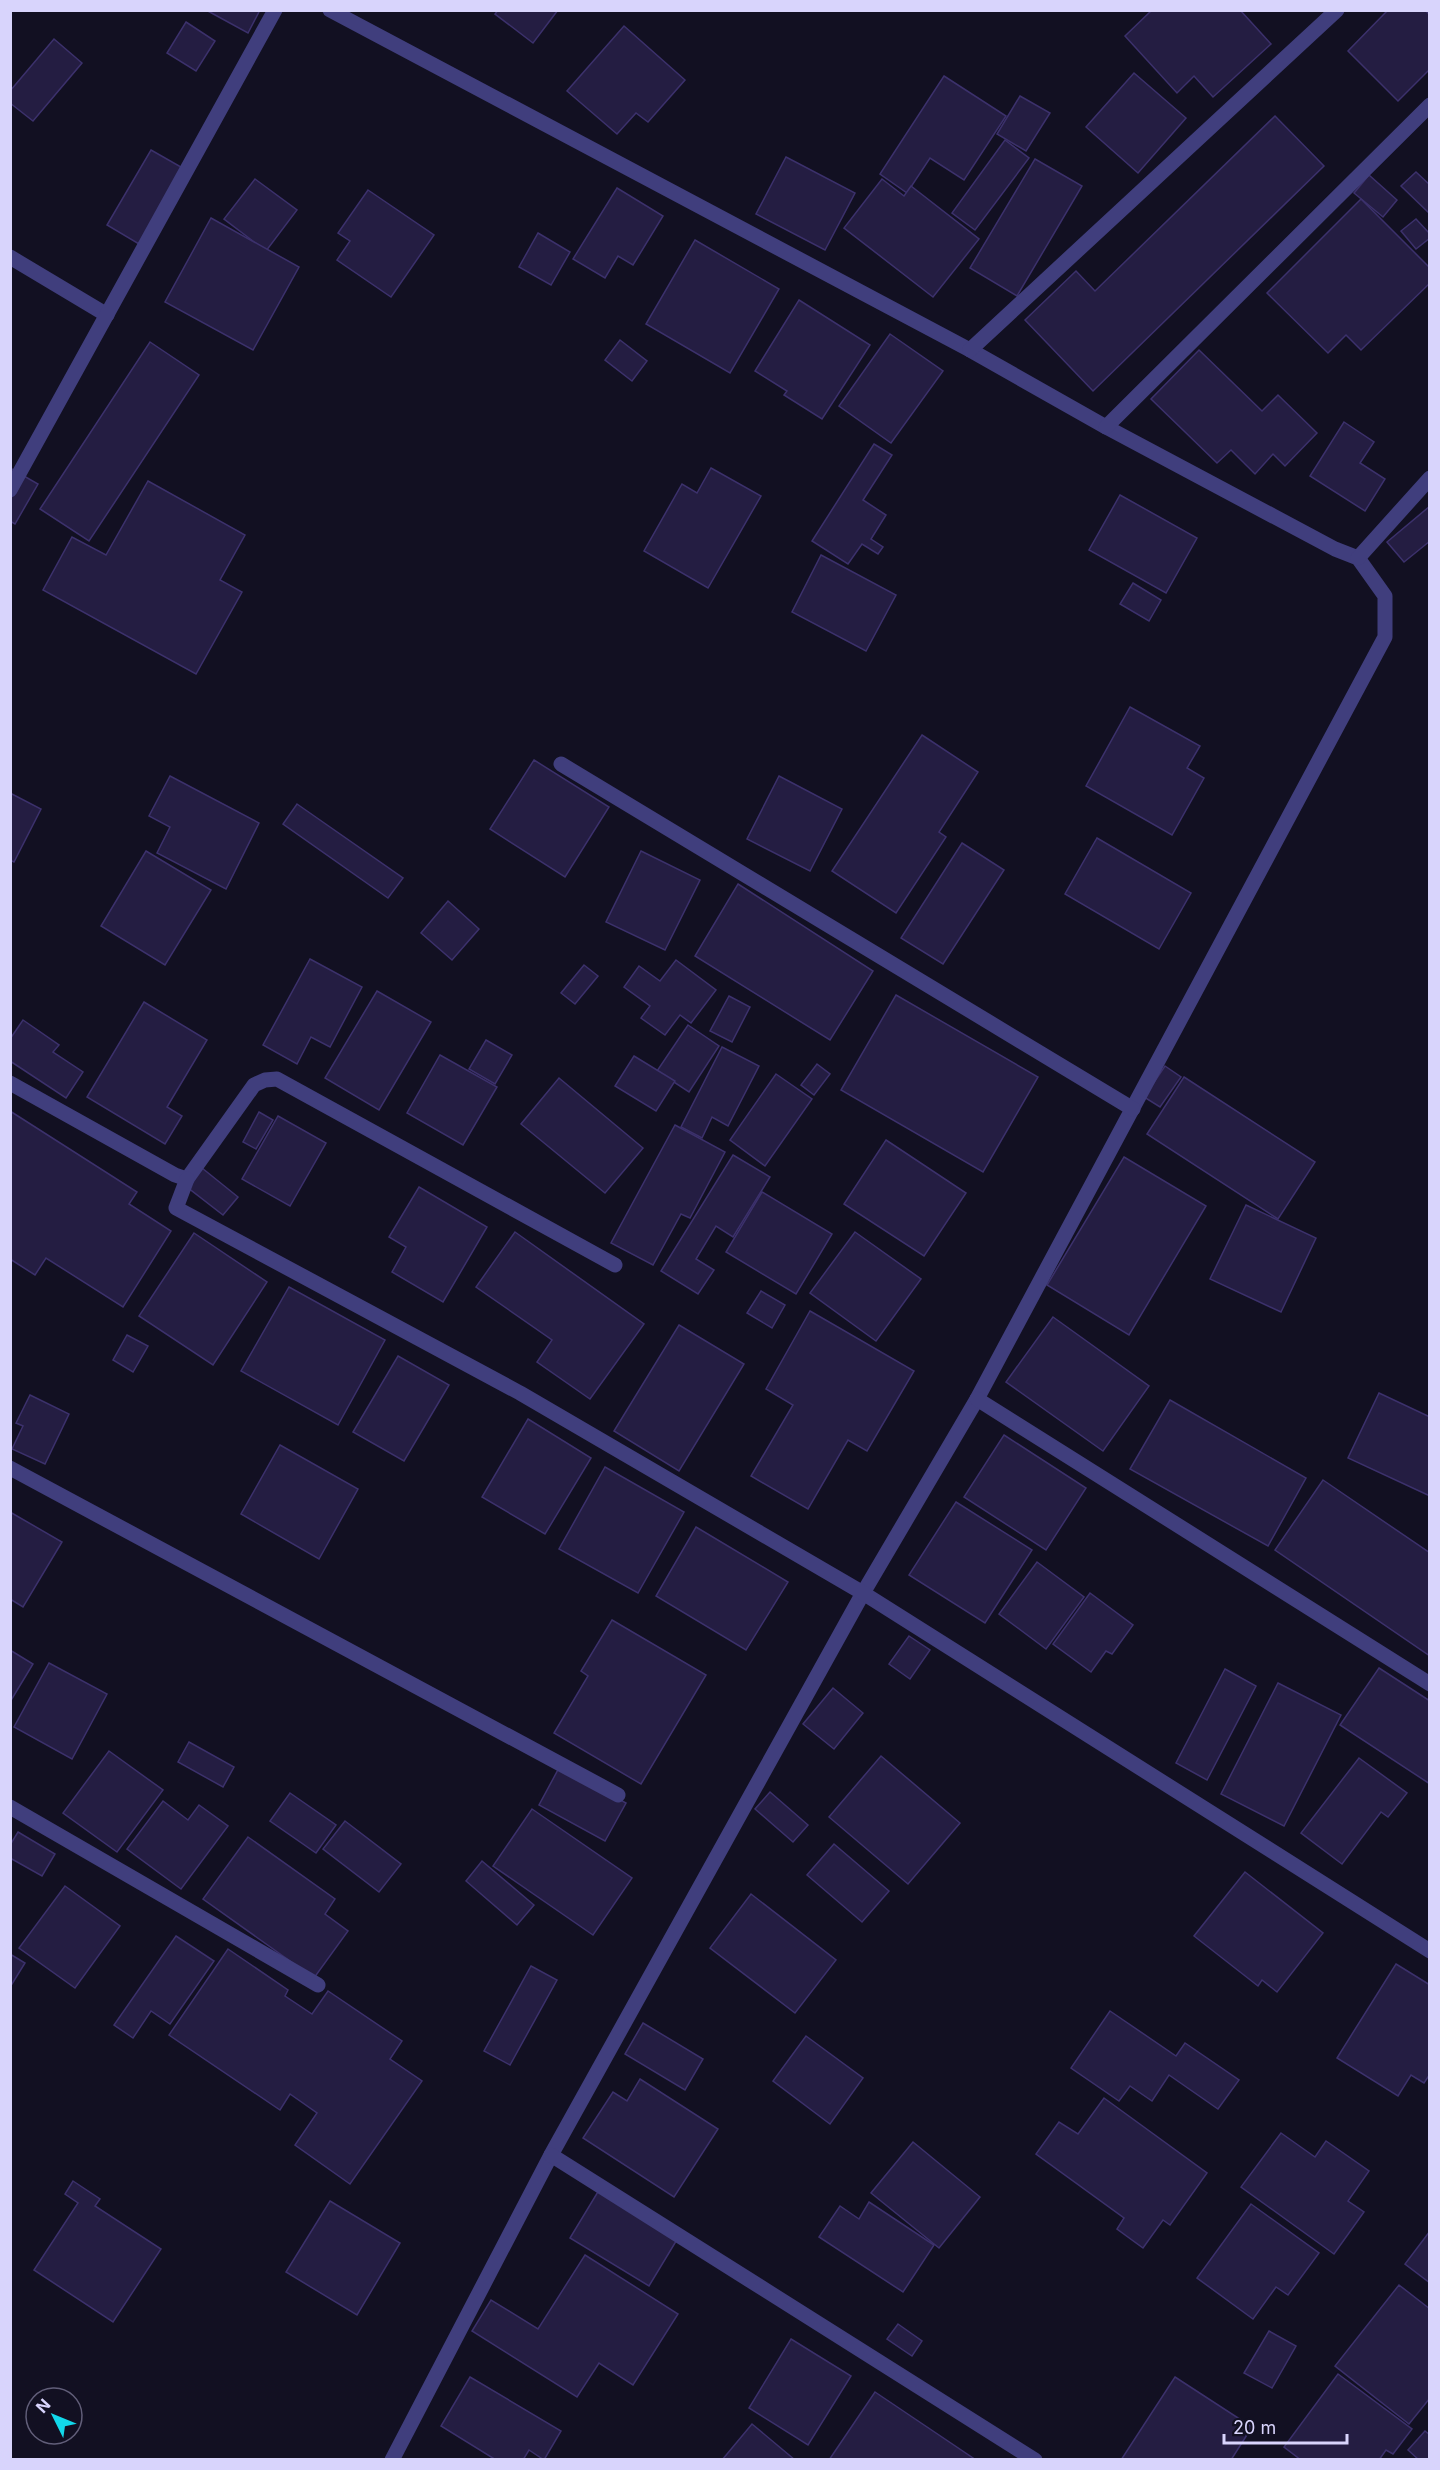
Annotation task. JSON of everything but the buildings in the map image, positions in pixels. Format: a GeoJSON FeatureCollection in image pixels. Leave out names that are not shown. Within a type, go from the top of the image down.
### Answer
{"type":"FeatureCollection","features":[{"type":"Feature","properties":{"kind":"street"},"geometry":{"type":"LineString","coordinates":[[10,490],[275,10]]}},
{"type":"Feature","properties":{"kind":"street"},"geometry":{"type":"LineString","coordinates":[[330,10],[970,350],[1106,427],[1335,549],[1358,558],[1385,596],[1385,637],[977,1399],[863,1593],[551,2155],[392,2460]]}},
{"type":"Feature","properties":{"kind":"street"},"geometry":{"type":"LineString","coordinates":[[970,350],[1337,10]]}},
{"type":"Feature","properties":{"kind":"street"},"geometry":{"type":"LineString","coordinates":[[1106,427],[1430,105]]}},
{"type":"Feature","properties":{"kind":"street"},"geometry":{"type":"LineString","coordinates":[[10,257],[107,315]]}},
{"type":"Feature","properties":{"kind":"street"},"geometry":{"type":"LineString","coordinates":[[1358,558],[1430,478]]}},
{"type":"Feature","properties":{"kind":"street"},"geometry":{"type":"LineString","coordinates":[[561,764],[1133,1109]]}},
{"type":"Feature","properties":{"kind":"street"},"geometry":{"type":"LineString","coordinates":[[615,1265],[277,1079],[265,1080],[254,1085],[187,1179],[176,1208],[520,1393],[863,1593],[1430,1951]]}},
{"type":"Feature","properties":{"kind":"street"},"geometry":{"type":"LineString","coordinates":[[10,1083],[175,1175],[187,1179]]}},
{"type":"Feature","properties":{"kind":"street"},"geometry":{"type":"LineString","coordinates":[[977,1399],[1430,1684]]}},
{"type":"Feature","properties":{"kind":"street"},"geometry":{"type":"LineString","coordinates":[[10,1468],[618,1795]]}},
{"type":"Feature","properties":{"kind":"street"},"geometry":{"type":"LineString","coordinates":[[10,1807],[318,1985]]}},
{"type":"Feature","properties":{"kind":"street"},"geometry":{"type":"LineString","coordinates":[[551,2155],[1035,2460]]}}]}
